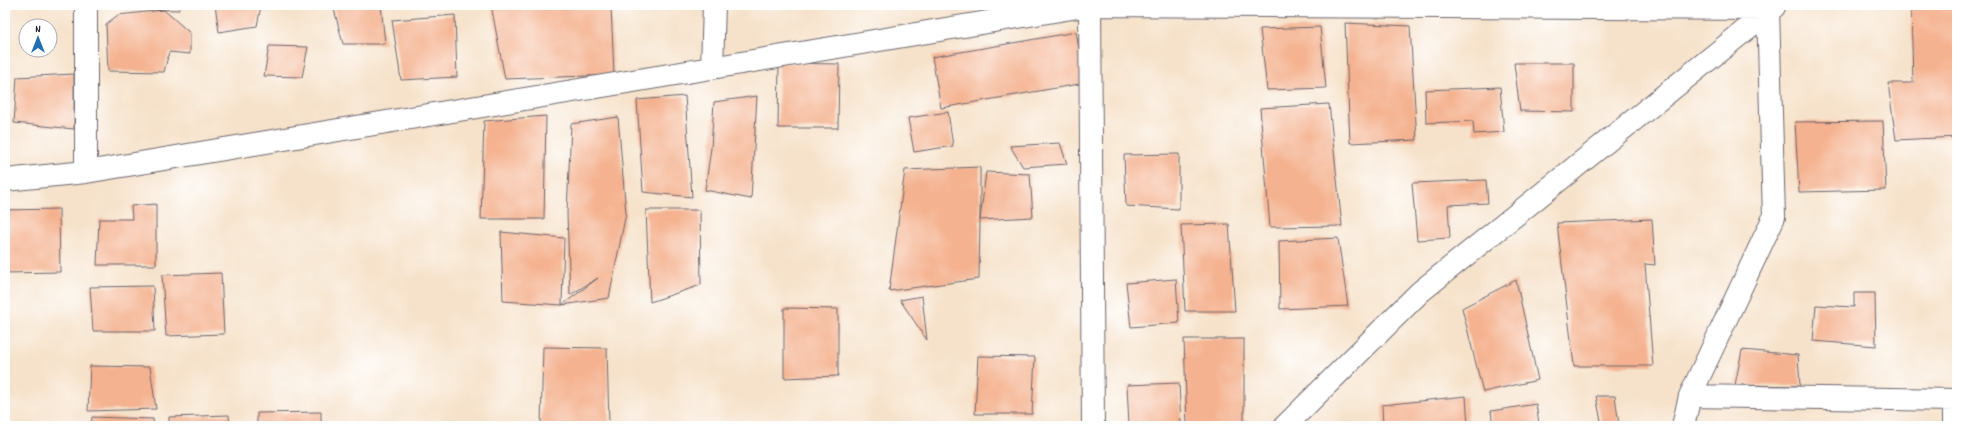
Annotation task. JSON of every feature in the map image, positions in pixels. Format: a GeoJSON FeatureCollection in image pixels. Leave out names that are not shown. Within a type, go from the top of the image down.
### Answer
{"type":"FeatureCollection","features":[{"type":"Feature","properties":{"kind":"street"},"geometry":{"type":"LineString","coordinates":[[86,5],[86,172]]}},
{"type":"Feature","properties":{"kind":"street"},"geometry":{"type":"LineString","coordinates":[[712,68],[714,5]]}},
{"type":"Feature","properties":{"kind":"street"},"geometry":{"type":"LineString","coordinates":[[5,180],[86,172],[1090,5],[1773,7]]}},
{"type":"Feature","properties":{"kind":"street"},"geometry":{"type":"LineString","coordinates":[[1090,5],[1093,426]]}},
{"type":"Feature","properties":{"kind":"street"},"geometry":{"type":"LineString","coordinates":[[1683,426],[1690,396],[1774,217],[1773,7]]}},
{"type":"Feature","properties":{"kind":"street"},"geometry":{"type":"LineString","coordinates":[[1285,426],[1420,292],[1773,7]]}},
{"type":"Feature","properties":{"kind":"street"},"geometry":{"type":"LineString","coordinates":[[1690,396],[1956,400],[1954,426]]}},
{"type":"Feature","properties":{"kind":"building"},"geometry":{"type":"Polygon","coordinates":[[[134,5],[179,5],[179,10],[134,9],[134,5]]]}},
{"type":"Feature","properties":{"kind":"building"},"geometry":{"type":"Polygon","coordinates":[[[215,5],[261,6],[257,26],[219,32],[215,5]]]}},
{"type":"Feature","properties":{"kind":"building"},"geometry":{"type":"Polygon","coordinates":[[[333,5],[381,5],[385,44],[343,44],[333,5]]]}},
{"type":"Feature","properties":{"kind":"building"},"geometry":{"type":"Polygon","coordinates":[[[491,5],[611,5],[614,75],[505,79],[491,5]]]}},
{"type":"Feature","properties":{"kind":"building"},"geometry":{"type":"Polygon","coordinates":[[[1911,5],[1957,5],[1957,137],[1896,140],[1888,83],[1913,83],[1911,5]]]}},
{"type":"Feature","properties":{"kind":"building"},"geometry":{"type":"Polygon","coordinates":[[[164,10],[190,33],[190,54],[169,52],[164,72],[108,71],[106,24],[118,15],[164,10]]]}},
{"type":"Feature","properties":{"kind":"building"},"geometry":{"type":"Polygon","coordinates":[[[455,15],[457,77],[401,80],[392,20],[455,15]]]}},
{"type":"Feature","properties":{"kind":"building"},"geometry":{"type":"Polygon","coordinates":[[[1345,23],[1410,26],[1417,140],[1350,143],[1345,23]]]}},
{"type":"Feature","properties":{"kind":"building"},"geometry":{"type":"Polygon","coordinates":[[[1320,27],[1326,88],[1267,90],[1260,29],[1320,27]]]}},
{"type":"Feature","properties":{"kind":"building"},"geometry":{"type":"Polygon","coordinates":[[[1076,32],[1085,83],[941,108],[932,57],[1076,32]]]}},
{"type":"Feature","properties":{"kind":"building"},"geometry":{"type":"Polygon","coordinates":[[[269,46],[308,47],[302,77],[264,76],[269,46]]]}},
{"type":"Feature","properties":{"kind":"building"},"geometry":{"type":"Polygon","coordinates":[[[779,63],[839,64],[838,128],[778,128],[779,63]]]}},
{"type":"Feature","properties":{"kind":"building"},"geometry":{"type":"Polygon","coordinates":[[[1514,63],[1574,63],[1574,112],[1520,111],[1514,63]]]}},
{"type":"Feature","properties":{"kind":"building"},"geometry":{"type":"Polygon","coordinates":[[[74,74],[74,129],[14,123],[17,77],[74,74]]]}},
{"type":"Feature","properties":{"kind":"building"},"geometry":{"type":"Polygon","coordinates":[[[1500,87],[1504,132],[1474,134],[1473,121],[1426,123],[1425,90],[1500,87]]]}},
{"type":"Feature","properties":{"kind":"building"},"geometry":{"type":"Polygon","coordinates":[[[685,96],[692,197],[643,192],[637,100],[685,96]]]}},
{"type":"Feature","properties":{"kind":"building"},"geometry":{"type":"Polygon","coordinates":[[[757,96],[751,199],[705,190],[711,148],[714,102],[757,96]]]}},
{"type":"Feature","properties":{"kind":"building"},"geometry":{"type":"Polygon","coordinates":[[[1329,104],[1342,226],[1270,227],[1260,108],[1329,104]]]}},
{"type":"Feature","properties":{"kind":"building"},"geometry":{"type":"Polygon","coordinates":[[[948,112],[953,146],[914,152],[908,118],[948,112]]]}},
{"type":"Feature","properties":{"kind":"building"},"geometry":{"type":"Polygon","coordinates":[[[546,116],[544,219],[481,219],[484,121],[546,116]]]}},
{"type":"Feature","properties":{"kind":"building"},"geometry":{"type":"Polygon","coordinates":[[[618,117],[626,213],[609,298],[562,305],[598,278],[570,295],[567,213],[571,124],[618,117]]]}},
{"type":"Feature","properties":{"kind":"building"},"geometry":{"type":"Polygon","coordinates":[[[1883,121],[1886,190],[1799,192],[1795,122],[1883,121]]]}},
{"type":"Feature","properties":{"kind":"building"},"geometry":{"type":"Polygon","coordinates":[[[1060,143],[1067,164],[1023,167],[1010,146],[1060,143]]]}},
{"type":"Feature","properties":{"kind":"building"},"geometry":{"type":"Polygon","coordinates":[[[1179,154],[1179,209],[1126,206],[1124,155],[1179,154]]]}},
{"type":"Feature","properties":{"kind":"building"},"geometry":{"type":"Polygon","coordinates":[[[980,167],[979,279],[889,291],[905,170],[980,167]]]}},
{"type":"Feature","properties":{"kind":"building"},"geometry":{"type":"Polygon","coordinates":[[[986,172],[1030,174],[1033,217],[980,220],[986,172]]]}},
{"type":"Feature","properties":{"kind":"building"},"geometry":{"type":"Polygon","coordinates":[[[1486,180],[1488,203],[1448,205],[1450,238],[1417,240],[1412,183],[1486,180]]]}},
{"type":"Feature","properties":{"kind":"building"},"geometry":{"type":"Polygon","coordinates":[[[156,204],[156,265],[97,265],[99,219],[132,219],[131,206],[156,204]]]}},
{"type":"Feature","properties":{"kind":"building"},"geometry":{"type":"Polygon","coordinates":[[[59,209],[60,272],[5,273],[5,210],[59,209]]]}},
{"type":"Feature","properties":{"kind":"building"},"geometry":{"type":"Polygon","coordinates":[[[646,210],[700,210],[701,285],[650,302],[646,210]]]}},
{"type":"Feature","properties":{"kind":"building"},"geometry":{"type":"Polygon","coordinates":[[[1652,219],[1655,265],[1645,264],[1653,366],[1574,366],[1557,223],[1652,219]]]}},
{"type":"Feature","properties":{"kind":"building"},"geometry":{"type":"Polygon","coordinates":[[[1229,224],[1235,311],[1185,311],[1181,225],[1229,224]]]}},
{"type":"Feature","properties":{"kind":"building"},"geometry":{"type":"Polygon","coordinates":[[[501,232],[564,238],[562,305],[503,301],[501,232]]]}},
{"type":"Feature","properties":{"kind":"building"},"geometry":{"type":"Polygon","coordinates":[[[1338,238],[1348,306],[1280,309],[1279,241],[1338,238]]]}},
{"type":"Feature","properties":{"kind":"building"},"geometry":{"type":"Polygon","coordinates":[[[221,273],[224,334],[166,336],[162,275],[221,273]]]}},
{"type":"Feature","properties":{"kind":"building"},"geometry":{"type":"Polygon","coordinates":[[[1176,279],[1179,323],[1131,327],[1126,283],[1176,279]]]}},
{"type":"Feature","properties":{"kind":"building"},"geometry":{"type":"Polygon","coordinates":[[[1516,280],[1538,380],[1483,392],[1462,308],[1516,280]]]}},
{"type":"Feature","properties":{"kind":"building"},"geometry":{"type":"Polygon","coordinates":[[[153,286],[155,331],[93,331],[90,287],[153,286]]]}},
{"type":"Feature","properties":{"kind":"building"},"geometry":{"type":"Polygon","coordinates":[[[1854,293],[1875,293],[1876,346],[1813,341],[1816,305],[1854,307],[1854,293]]]}},
{"type":"Feature","properties":{"kind":"building"},"geometry":{"type":"Polygon","coordinates":[[[922,296],[927,340],[900,300],[922,296]]]}},
{"type":"Feature","properties":{"kind":"building"},"geometry":{"type":"Polygon","coordinates":[[[784,308],[838,309],[838,376],[784,378],[784,308]]]}},
{"type":"Feature","properties":{"kind":"building"},"geometry":{"type":"Polygon","coordinates":[[[1184,339],[1244,339],[1244,426],[1187,426],[1184,339]]]}},
{"type":"Feature","properties":{"kind":"building"},"geometry":{"type":"Polygon","coordinates":[[[543,347],[607,348],[609,426],[541,426],[543,347]]]}},
{"type":"Feature","properties":{"kind":"building"},"geometry":{"type":"Polygon","coordinates":[[[1742,350],[1798,355],[1800,386],[1735,385],[1742,350]]]}},
{"type":"Feature","properties":{"kind":"building"},"geometry":{"type":"Polygon","coordinates":[[[978,356],[1035,357],[1032,414],[975,414],[978,356]]]}},
{"type":"Feature","properties":{"kind":"building"},"geometry":{"type":"Polygon","coordinates":[[[90,366],[150,367],[156,409],[88,411],[90,366]]]}},
{"type":"Feature","properties":{"kind":"building"},"geometry":{"type":"Polygon","coordinates":[[[1179,383],[1181,426],[1129,426],[1127,385],[1179,383]]]}},
{"type":"Feature","properties":{"kind":"building"},"geometry":{"type":"Polygon","coordinates":[[[1466,396],[1468,426],[1447,426],[1447,421],[1383,426],[1382,405],[1466,396]]]}},
{"type":"Feature","properties":{"kind":"building"},"geometry":{"type":"Polygon","coordinates":[[[1596,396],[1615,396],[1619,425],[1602,426],[1596,396]]]}},
{"type":"Feature","properties":{"kind":"building"},"geometry":{"type":"Polygon","coordinates":[[[1536,404],[1539,424],[1493,426],[1491,411],[1536,404]]]}},
{"type":"Feature","properties":{"kind":"building"},"geometry":{"type":"Polygon","coordinates":[[[321,412],[321,426],[257,426],[257,413],[321,412]]]}},
{"type":"Feature","properties":{"kind":"building"},"geometry":{"type":"Polygon","coordinates":[[[229,415],[230,426],[169,426],[169,417],[229,415]]]}},
{"type":"Feature","properties":{"kind":"building"},"geometry":{"type":"Polygon","coordinates":[[[92,417],[153,419],[154,426],[91,426],[92,417]]]}}]}
